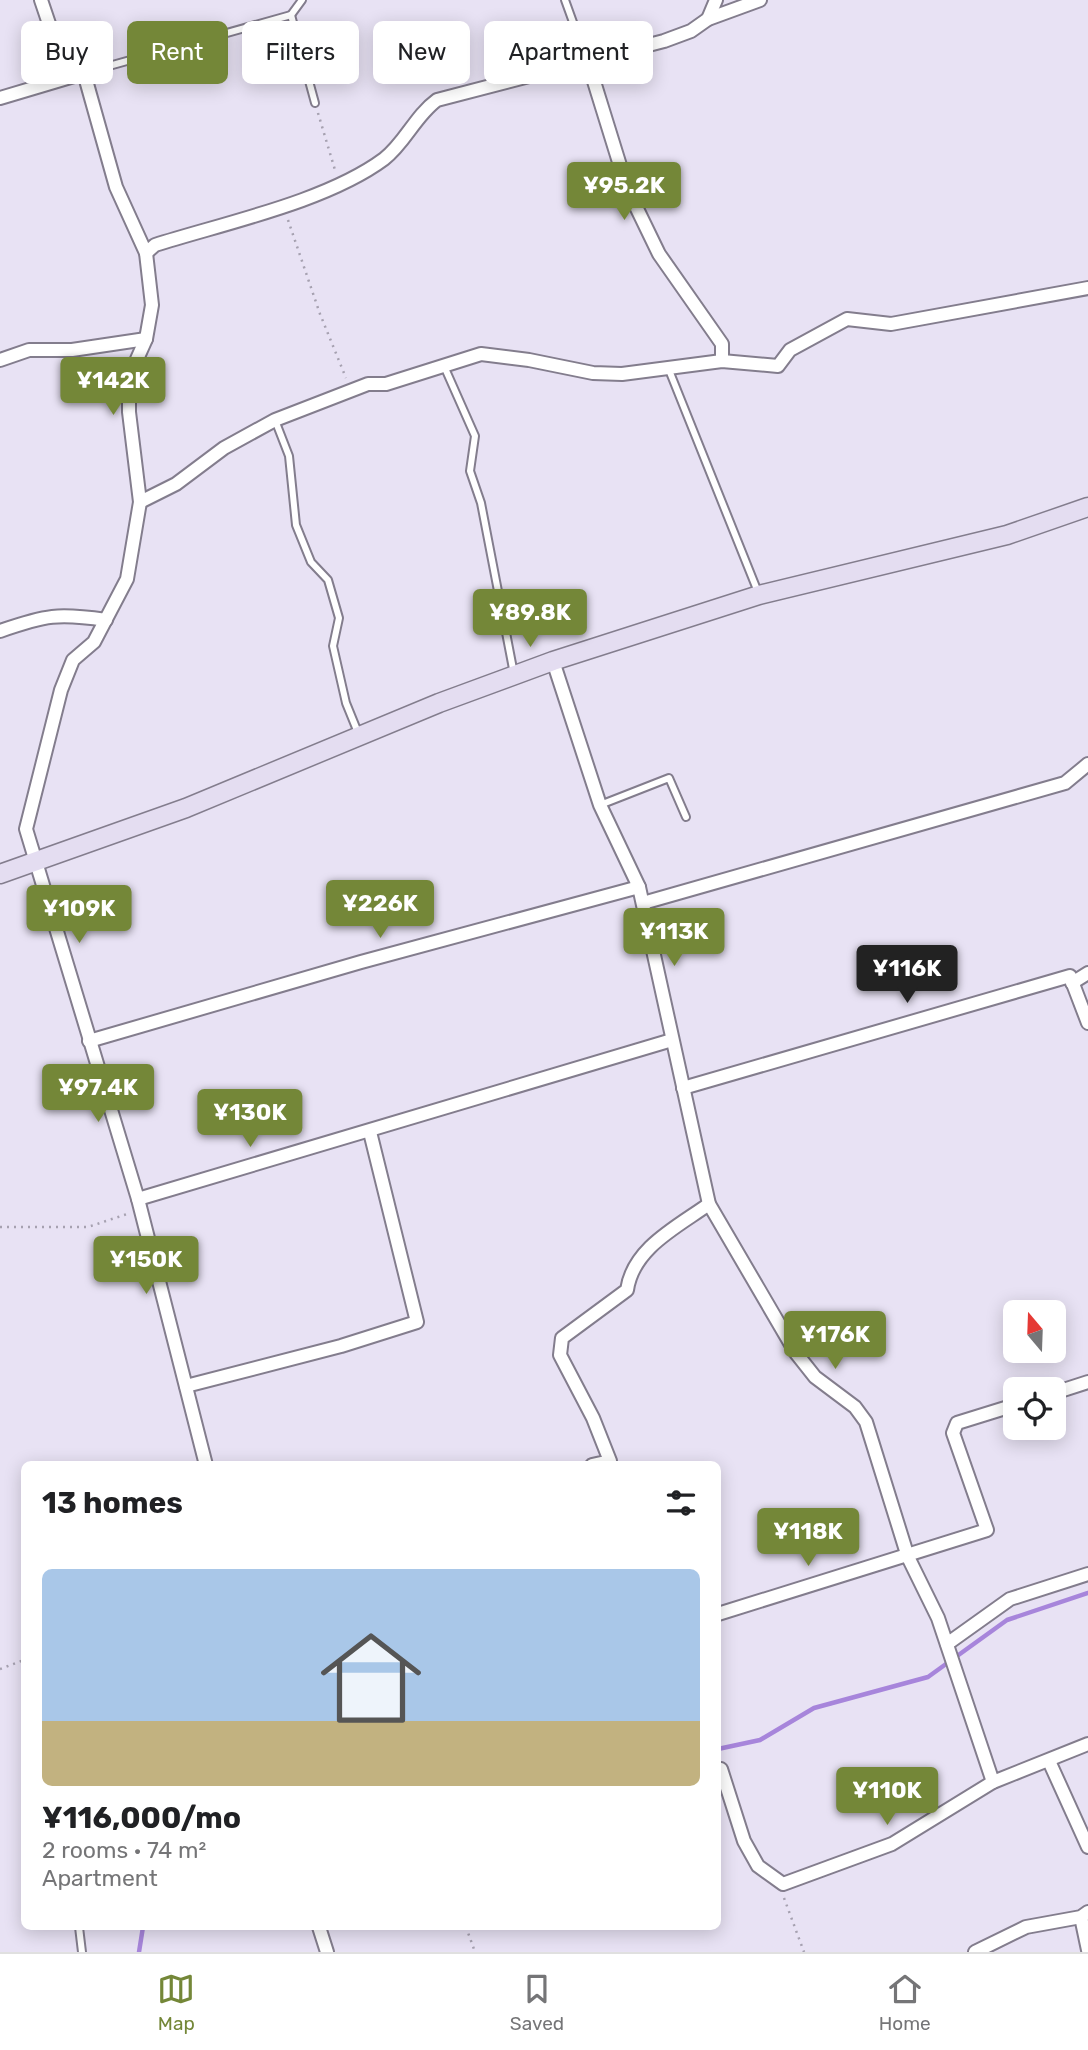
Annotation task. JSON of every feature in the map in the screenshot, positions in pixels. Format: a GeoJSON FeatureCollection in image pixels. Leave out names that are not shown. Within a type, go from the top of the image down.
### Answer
{"type":"FeatureCollection","features":[{"type":"Feature","properties":{"kind":"street"},"geometry":{"type":"LineString","coordinates":[[41,0],[48,21]]}},
{"type":"Feature","properties":{"kind":"street"},"geometry":{"type":"LineString","coordinates":[[708,19],[716,0]]}},
{"type":"Feature","properties":{"kind":"street"},"geometry":{"type":"LineString","coordinates":[[653,42],[691,31],[708,19],[760,0]]}},
{"type":"Feature","properties":{"kind":"street"},"geometry":{"type":"LineString","coordinates":[[0,98],[45,84]]}},
{"type":"Feature","properties":{"kind":"street"},"geometry":{"type":"LineString","coordinates":[[87,84],[116,187],[146,253],[152,305],[146,339],[129,377],[129,412],[139,502],[127,579],[94,642],[73,660],[61,691],[26,829],[140,1204],[205,1461]]}},
{"type":"Feature","properties":{"kind":"street"},"geometry":{"type":"LineString","coordinates":[[146,253],[155,245],[339,184],[386,158],[424,109],[437,100],[501,84]]}},
{"type":"Feature","properties":{"kind":"street"},"geometry":{"type":"LineString","coordinates":[[595,84],[627,188],[659,254],[722,344],[722,361]]}},
{"type":"Feature","properties":{"kind":"street"},"geometry":{"type":"LineString","coordinates":[[139,502],[176,484],[224,448],[275,420],[368,384],[386,384],[481,354],[529,360],[593,373],[622,374],[669,370],[722,361],[778,366],[790,350],[847,319],[891,324],[1088,288]]}},
{"type":"Feature","properties":{"kind":"street"},"geometry":{"type":"LineString","coordinates":[[0,360],[29,350],[72,350],[146,339]]}},
{"type":"Feature","properties":{"kind":"street"},"geometry":{"type":"LineString","coordinates":[[0,874],[186,808],[359,736],[553,661],[759,595],[1007,535],[1088,507]]}},
{"type":"Feature","properties":{"kind":"street"},"geometry":{"type":"LineString","coordinates":[[0,631],[44,616],[71,615],[106,620]]}},
{"type":"Feature","properties":{"kind":"street"},"geometry":{"type":"LineString","coordinates":[[553,661],[600,805],[639,887],[709,1204],[796,1353],[816,1377],[855,1407],[866,1422],[908,1557],[938,1618],[993,1782]]}},
{"type":"Feature","properties":{"kind":"street"},"geometry":{"type":"LineString","coordinates":[[643,903],[1065,783],[1088,764]]}},
{"type":"Feature","properties":{"kind":"street"},"geometry":{"type":"LineString","coordinates":[[89,1041],[361,962],[639,887]]}},
{"type":"Feature","properties":{"kind":"street"},"geometry":{"type":"LineString","coordinates":[[1072,983],[1088,972]]}},
{"type":"Feature","properties":{"kind":"street"},"geometry":{"type":"LineString","coordinates":[[682,1088],[1070,976],[1088,1023]]}},
{"type":"Feature","properties":{"kind":"street"},"geometry":{"type":"LineString","coordinates":[[140,1204],[672,1040]]}},
{"type":"Feature","properties":{"kind":"street"},"geometry":{"type":"LineString","coordinates":[[186,1386],[341,1346],[417,1322],[370,1132]]}},
{"type":"Feature","properties":{"kind":"street"},"geometry":{"type":"LineString","coordinates":[[610,1461],[593,1418],[560,1356],[562,1338],[626,1290],[629,1271],[640,1256],[709,1204]]}},
{"type":"Feature","properties":{"kind":"street"},"geometry":{"type":"LineString","coordinates":[[1066,1389],[1088,1382]]}},
{"type":"Feature","properties":{"kind":"street"},"geometry":{"type":"LineString","coordinates":[[721,1613],[908,1557],[987,1530],[953,1433],[957,1423],[1003,1409]]}},
{"type":"Feature","properties":{"kind":"street"},"geometry":{"type":"LineString","coordinates":[[947,1644],[1010,1599],[1088,1574]]}},
{"type":"Feature","properties":{"kind":"street"},"geometry":{"type":"LineString","coordinates":[[721,1776],[744,1842],[758,1866],[783,1884],[892,1844],[993,1782],[1088,1744]]}},
{"type":"Feature","properties":{"kind":"street"},"geometry":{"type":"LineString","coordinates":[[1049,1761],[1088,1847]]}},
{"type":"Feature","properties":{"kind":"street"},"geometry":{"type":"LineString","coordinates":[[975,1952],[1026,1927],[1084,1915],[1088,1950]]}},
{"type":"Feature","properties":{"kind":"street"},"geometry":{"type":"LineString","coordinates":[[320,1930],[327,1952]]}},
{"type":"Feature","properties":{"kind":"lane"},"geometry":{"type":"LineString","coordinates":[[113,65],[291,15],[302,0]]}},
{"type":"Feature","properties":{"kind":"lane"},"geometry":{"type":"LineString","coordinates":[[565,0],[573,21]]}},
{"type":"Feature","properties":{"kind":"lane"},"geometry":{"type":"LineString","coordinates":[[291,15],[315,103]]}},
{"type":"Feature","properties":{"kind":"lane"},"geometry":{"type":"LineString","coordinates":[[444,366],[475,436],[470,471],[481,503],[514,675]]}},
{"type":"Feature","properties":{"kind":"lane"},"geometry":{"type":"LineString","coordinates":[[669,370],[759,595]]}},
{"type":"Feature","properties":{"kind":"lane"},"geometry":{"type":"LineString","coordinates":[[275,420],[289,456],[296,525],[311,562],[328,580],[339,618],[333,646],[346,703],[359,736]]}},
{"type":"Feature","properties":{"kind":"lane"},"geometry":{"type":"LineString","coordinates":[[600,805],[669,778],[686,817]]}},
{"type":"Feature","properties":{"kind":"lane"},"geometry":{"type":"LineString","coordinates":[[79,1930],[82,1952]]}},
{"type":"Feature","properties":{"kind":"path"},"geometry":{"type":"LineString","coordinates":[[315,103],[339,184]]}},
{"type":"Feature","properties":{"kind":"path"},"geometry":{"type":"LineString","coordinates":[[283,204],[320,314],[351,390]]}},
{"type":"Feature","properties":{"kind":"path"},"geometry":{"type":"LineString","coordinates":[[0,1227],[88,1227],[140,1204]]}},
{"type":"Feature","properties":{"kind":"path"},"geometry":{"type":"LineString","coordinates":[[0,1669],[21,1661]]}},
{"type":"Feature","properties":{"kind":"path"},"geometry":{"type":"LineString","coordinates":[[783,1884],[785,1906],[804,1952]]}},
{"type":"Feature","properties":{"kind":"path"},"geometry":{"type":"LineString","coordinates":[[467,1930],[475,1952]]}},
{"type":"Feature","properties":{"kind":"waterway"},"geometry":{"type":"LineString","coordinates":[[721,1748],[760,1740],[814,1708],[928,1677],[1007,1620],[1088,1593]]}},
{"type":"Feature","properties":{"kind":"waterway"},"geometry":{"type":"LineString","coordinates":[[139,1952],[143,1930]]}}]}
